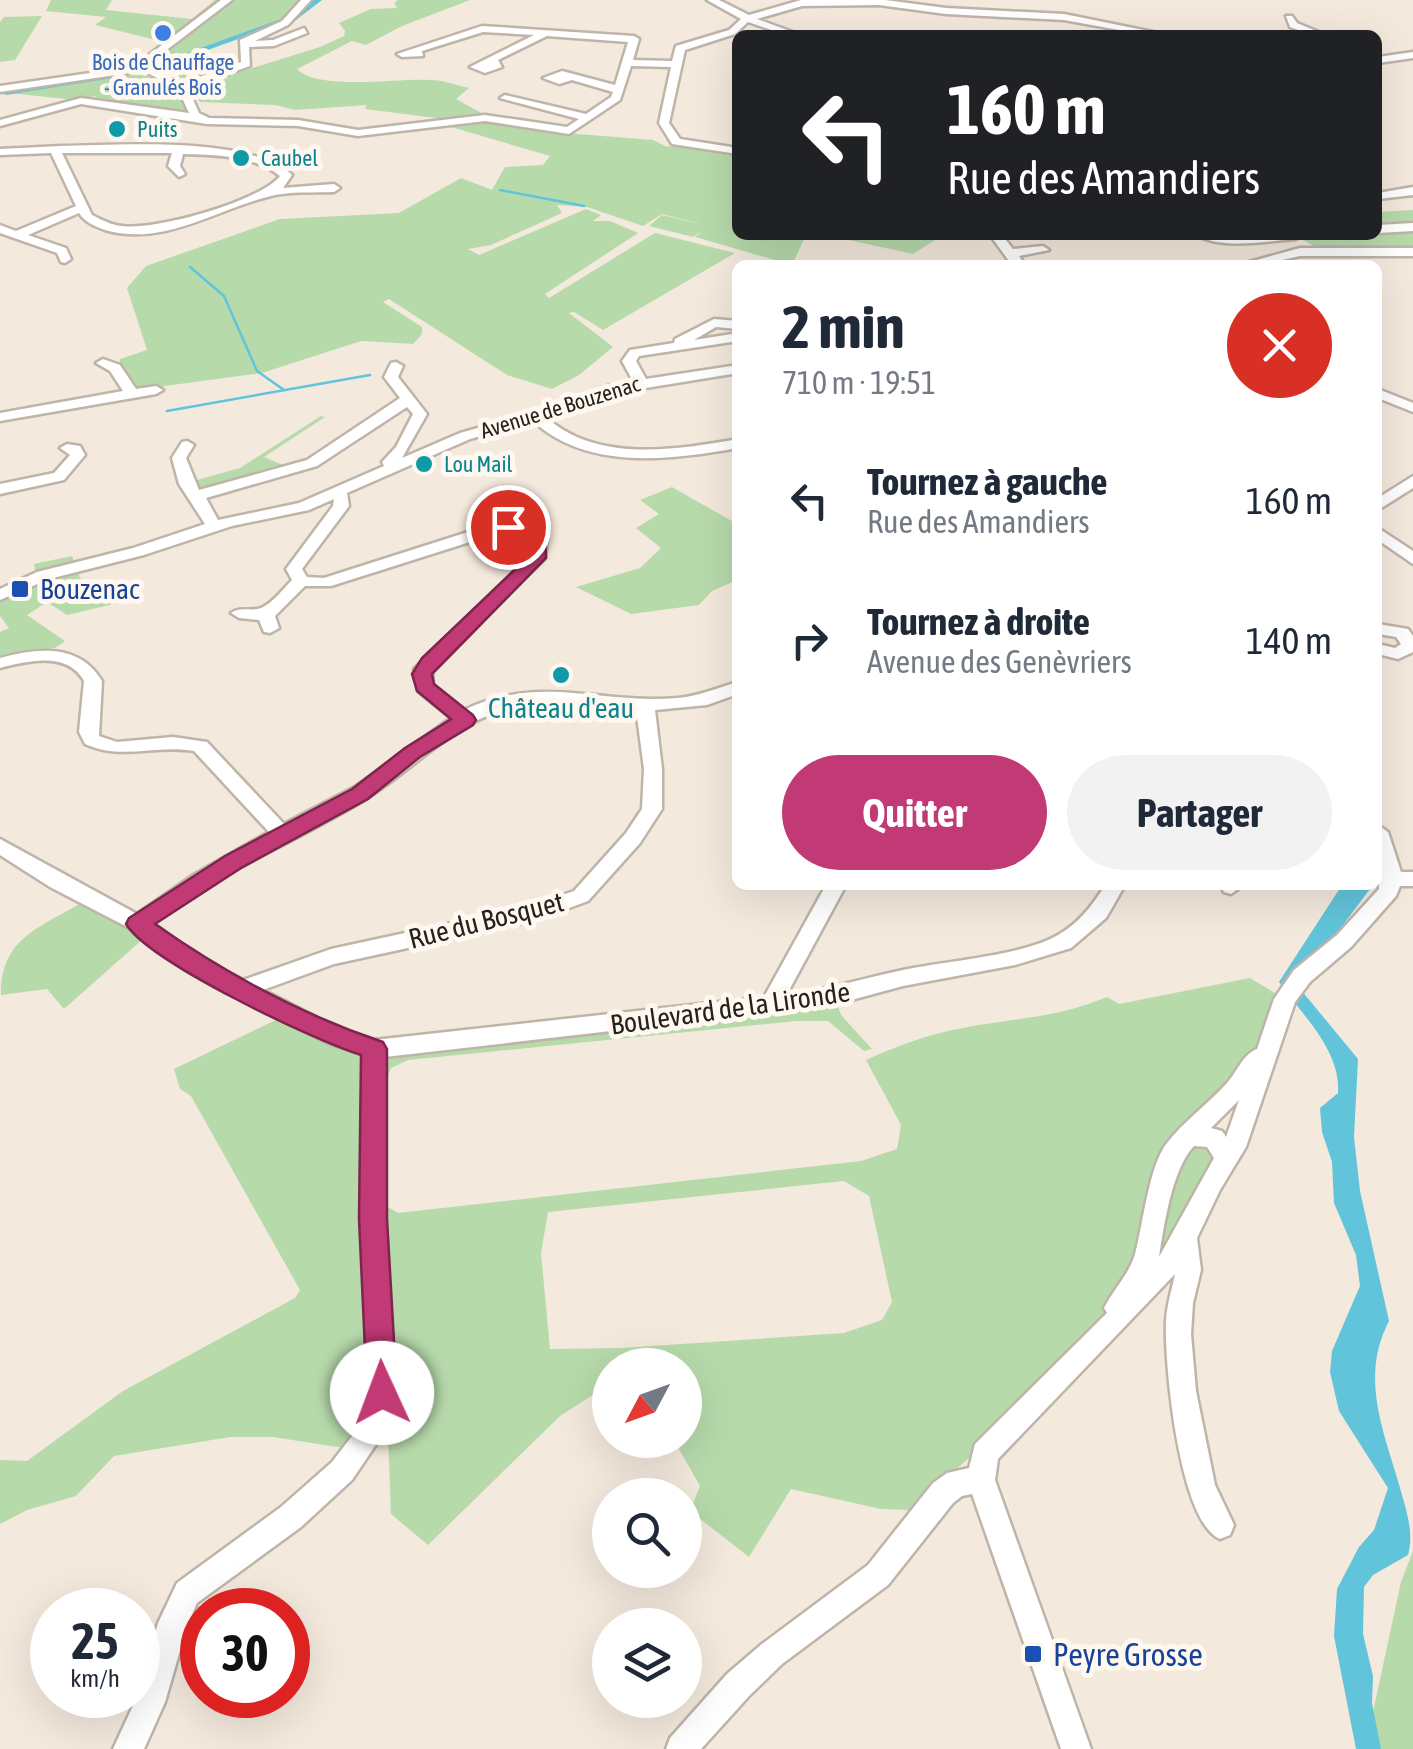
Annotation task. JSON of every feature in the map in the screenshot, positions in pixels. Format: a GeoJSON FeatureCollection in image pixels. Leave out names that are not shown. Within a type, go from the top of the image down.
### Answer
{"type":"FeatureCollection","features":[{"type":"Feature","properties":{"kind":"street"},"geometry":{"type":"LineString","coordinates":[[0,88],[131,67],[160,53],[227,0]]}},
{"type":"Feature","properties":{"kind":"street"},"geometry":{"type":"LineString","coordinates":[[243,44],[285,23],[306,0]]}},
{"type":"Feature","properties":{"kind":"street"},"geometry":{"type":"LineString","coordinates":[[712,0],[746,18],[781,30]]}},
{"type":"Feature","properties":{"kind":"street"},"geometry":{"type":"LineString","coordinates":[[734,30],[746,18],[801,4],[891,2],[915,8],[1064,17],[1135,30]]}},
{"type":"Feature","properties":{"kind":"street"},"geometry":{"type":"LineString","coordinates":[[1053,4],[1066,12],[1064,17]]}},
{"type":"Feature","properties":{"kind":"street"},"geometry":{"type":"LineString","coordinates":[[908,19],[915,8]]}},
{"type":"Feature","properties":{"kind":"street"},"geometry":{"type":"LineString","coordinates":[[1289,18],[1293,26],[1305,30]]}},
{"type":"Feature","properties":{"kind":"street"},"geometry":{"type":"LineString","coordinates":[[492,62],[537,29]]}},
{"type":"Feature","properties":{"kind":"street"},"geometry":{"type":"LineString","coordinates":[[0,123],[81,101],[219,122],[298,123],[352,133],[485,118],[569,131],[615,100],[634,39],[537,29],[476,30],[416,50]]}},
{"type":"Feature","properties":{"kind":"street"},"geometry":{"type":"LineString","coordinates":[[243,44],[274,43],[304,31]]}},
{"type":"Feature","properties":{"kind":"street"},"geometry":{"type":"LineString","coordinates":[[732,32],[682,47],[664,124],[676,142],[732,149]]}},
{"type":"Feature","properties":{"kind":"street"},"geometry":{"type":"LineString","coordinates":[[131,67],[190,85],[246,64],[243,44]]}},
{"type":"Feature","properties":{"kind":"street"},"geometry":{"type":"LineString","coordinates":[[1382,59],[1413,55]]}},
{"type":"Feature","properties":{"kind":"street"},"geometry":{"type":"LineString","coordinates":[[627,63],[676,64]]}},
{"type":"Feature","properties":{"kind":"street"},"geometry":{"type":"LineString","coordinates":[[568,78],[620,90]]}},
{"type":"Feature","properties":{"kind":"street"},"geometry":{"type":"LineString","coordinates":[[190,85],[198,118]]}},
{"type":"Feature","properties":{"kind":"street"},"geometry":{"type":"LineString","coordinates":[[505,98],[588,118]]}},
{"type":"Feature","properties":{"kind":"street"},"geometry":{"type":"LineString","coordinates":[[178,150],[174,166],[180,174]]}},
{"type":"Feature","properties":{"kind":"street"},"geometry":{"type":"LineString","coordinates":[[56,151],[82,208],[90,220],[104,226],[152,229],[180,224],[270,192],[334,188]]}},
{"type":"Feature","properties":{"kind":"street"},"geometry":{"type":"LineString","coordinates":[[0,152],[240,153],[278,163],[286,172],[270,192]]}},
{"type":"Feature","properties":{"kind":"street"},"geometry":{"type":"LineString","coordinates":[[1382,196],[1413,192]]}},
{"type":"Feature","properties":{"kind":"street"},"geometry":{"type":"LineString","coordinates":[[14,236],[82,208]]}},
{"type":"Feature","properties":{"kind":"street"},"geometry":{"type":"LineString","coordinates":[[1382,229],[1413,227]]}},
{"type":"Feature","properties":{"kind":"street"},"geometry":{"type":"LineString","coordinates":[[0,229],[62,251],[64,259]]}},
{"type":"Feature","properties":{"kind":"street"},"geometry":{"type":"LineString","coordinates":[[1250,240],[1281,254]]}},
{"type":"Feature","properties":{"kind":"street"},"geometry":{"type":"LineString","coordinates":[[1293,240],[1307,251]]}},
{"type":"Feature","properties":{"kind":"street"},"geometry":{"type":"LineString","coordinates":[[1015,259],[1043,250]]}},
{"type":"Feature","properties":{"kind":"street"},"geometry":{"type":"LineString","coordinates":[[1261,260],[1307,251],[1413,252]]}},
{"type":"Feature","properties":{"kind":"street"},"geometry":{"type":"LineString","coordinates":[[670,347],[714,323],[732,324]]}},
{"type":"Feature","properties":{"kind":"street"},"geometry":{"type":"LineString","coordinates":[[640,382],[630,356],[732,338]]}},
{"type":"Feature","properties":{"kind":"street"},"geometry":{"type":"LineString","coordinates":[[104,363],[116,368],[128,386],[130,392],[124,396]]}},
{"type":"Feature","properties":{"kind":"street"},"geometry":{"type":"LineString","coordinates":[[391,468],[390,462],[420,414],[391,377],[396,366]]}},
{"type":"Feature","properties":{"kind":"street","name":"Avenue de Bouzenac"},"geometry":{"type":"LineString","coordinates":[[3,588],[331,498],[464,436],[640,382],[732,370]]}},
{"type":"Feature","properties":{"kind":"street"},"geometry":{"type":"LineString","coordinates":[[0,416],[156,390]]}},
{"type":"Feature","properties":{"kind":"street"},"geometry":{"type":"LineString","coordinates":[[1382,395],[1413,408]]}},
{"type":"Feature","properties":{"kind":"street"},"geometry":{"type":"LineString","coordinates":[[198,498],[217,487],[316,460],[409,399]]}},
{"type":"Feature","properties":{"kind":"street"},"geometry":{"type":"LineString","coordinates":[[530,418],[580,446],[663,454],[732,444]]}},
{"type":"Feature","properties":{"kind":"street"},"geometry":{"type":"LineString","coordinates":[[187,445],[179,458],[187,484],[218,526]]}},
{"type":"Feature","properties":{"kind":"street"},"geometry":{"type":"LineString","coordinates":[[0,490],[60,477],[78,455],[76,449],[67,448]]}},
{"type":"Feature","properties":{"kind":"street"},"geometry":{"type":"LineString","coordinates":[[1382,502],[1413,481]]}},
{"type":"Feature","properties":{"kind":"street"},"geometry":{"type":"LineString","coordinates":[[331,498],[324,527],[294,569],[301,580],[319,584],[338,580],[493,529],[516,527],[535,535],[541,543],[537,558],[423,669],[424,687],[465,720]]}},
{"type":"Feature","properties":{"kind":"street"},"geometry":{"type":"LineString","coordinates":[[1382,536],[1412,560]]}},
{"type":"Feature","properties":{"kind":"street"},"geometry":{"type":"LineString","coordinates":[[239,612],[270,620],[301,580]]}},
{"type":"Feature","properties":{"kind":"street"},"geometry":{"type":"LineString","coordinates":[[1397,631],[1413,616]]}},
{"type":"Feature","properties":{"kind":"street"},"geometry":{"type":"LineString","coordinates":[[1382,629],[1397,631],[1409,639],[1411,646],[1393,654],[1382,650]]}},
{"type":"Feature","properties":{"kind":"street"},"geometry":{"type":"LineString","coordinates":[[0,663],[43,656],[82,665],[93,681],[88,732],[91,740],[108,748],[186,742],[200,746],[282,834]]}},
{"type":"Feature","properties":{"kind":"street"},"geometry":{"type":"LineString","coordinates":[[138,924],[282,834],[360,794],[413,752],[502,701],[559,698],[645,706],[687,703],[732,690]]}},
{"type":"Feature","properties":{"kind":"street","name":"Rue du Bosquet"},"geometry":{"type":"LineString","coordinates":[[243,989],[331,957],[537,912],[580,896],[633,838],[652,809],[645,706]]}},
{"type":"Feature","properties":{"kind":"street"},"geometry":{"type":"LineString","coordinates":[[1076,1749],[981,1480],[985,1454],[1158,1278],[1185,1239],[1196,1210],[1227,1159],[1284,1000],[1302,976],[1402,879],[1382,841]]}},
{"type":"Feature","properties":{"kind":"street"},"geometry":{"type":"LineString","coordinates":[[0,846],[57,882],[138,924],[194,965],[336,1038],[374,1049],[373,1219],[382,1393],[378,1415],[366,1441],[326,1486],[187,1593],[173,1623],[150,1702],[128,1749]]}},
{"type":"Feature","properties":{"kind":"street"},"geometry":{"type":"LineString","coordinates":[[774,1006],[774,999],[833,890]]}},
{"type":"Feature","properties":{"kind":"street","name":"Boulevard de la Lironde"},"geometry":{"type":"LineString","coordinates":[[374,1049],[829,998],[1053,946],[1091,922],[1112,890]]}},
{"type":"Feature","properties":{"kind":"street"},"geometry":{"type":"LineString","coordinates":[[1107,1327],[1146,1261],[1153,1220],[1174,1151],[1237,1087],[1273,1035]]}},
{"type":"Feature","properties":{"kind":"street"},"geometry":{"type":"LineString","coordinates":[[1186,1135],[1214,1138],[1227,1159]]}},
{"type":"Feature","properties":{"kind":"street"},"geometry":{"type":"LineString","coordinates":[[1185,1239],[1191,1269],[1179,1313],[1183,1380],[1202,1492],[1220,1524]]}},
{"type":"Feature","properties":{"kind":"street"},"geometry":{"type":"LineString","coordinates":[[681,1749],[772,1654],[878,1576],[943,1493],[957,1482],[981,1480]]}},
{"type":"Feature","properties":{"kind":"green space"},"geometry":{"type":"Polygon","coordinates":[[[51,0],[112,0],[106,10],[192,19],[215,0],[222,0],[164,42],[95,25],[106,17],[46,11],[51,0]]]}},
{"type":"Feature","properties":{"kind":"green space"},"geometry":{"type":"Polygon","coordinates":[[[233,0],[300,0],[272,24],[203,53],[193,61],[201,78],[185,83],[154,68],[152,64],[233,0]]]}},
{"type":"Feature","properties":{"kind":"green space"},"geometry":{"type":"Polygon","coordinates":[[[470,0],[402,26],[366,45],[352,41],[297,69],[307,76],[340,82],[449,83],[469,88],[456,99],[485,115],[444,119],[365,109],[367,105],[295,110],[275,105],[200,102],[193,89],[320,47],[344,36],[339,23],[371,9],[397,8],[394,3],[470,0]]]}},
{"type":"Feature","properties":{"kind":"green space"},"geometry":{"type":"Polygon","coordinates":[[[42,16],[15,60],[0,62],[0,22],[4,17],[42,16]]]}},
{"type":"Feature","properties":{"kind":"green space"},"geometry":{"type":"Polygon","coordinates":[[[115,73],[168,84],[188,110],[112,106],[97,101],[95,96],[75,100],[0,92],[115,73]]]}},
{"type":"Feature","properties":{"kind":"green space"},"geometry":{"type":"Polygon","coordinates":[[[482,119],[565,133],[732,152],[732,240],[804,240],[794,260],[775,260],[695,237],[703,230],[693,237],[649,226],[662,215],[708,226],[662,214],[643,226],[587,207],[557,205],[562,213],[491,245],[468,249],[479,255],[586,209],[601,215],[593,221],[610,221],[638,233],[545,294],[549,298],[655,233],[735,253],[603,330],[574,312],[569,313],[613,347],[579,375],[552,389],[507,375],[389,299],[383,302],[422,327],[422,334],[413,344],[361,341],[262,373],[135,390],[119,366],[120,359],[147,350],[127,288],[146,266],[280,219],[399,213],[461,178],[492,190],[505,167],[543,165],[550,156],[441,124],[482,119]]]}},
{"type":"Feature","properties":{"kind":"green space"},"geometry":{"type":"Polygon","coordinates":[[[1413,210],[1413,248],[1316,247],[1303,240],[1382,240],[1382,212],[1413,210]]]}},
{"type":"Feature","properties":{"kind":"green space"},"geometry":{"type":"Polygon","coordinates":[[[849,240],[935,240],[913,254],[849,240]]]}},
{"type":"Feature","properties":{"kind":"green space"},"geometry":{"type":"Polygon","coordinates":[[[325,417],[264,457],[285,466],[204,490],[193,481],[240,468],[325,417]]]}},
{"type":"Feature","properties":{"kind":"green space"},"geometry":{"type":"Polygon","coordinates":[[[672,487],[732,521],[732,582],[712,591],[699,605],[631,614],[576,587],[640,568],[661,548],[636,528],[659,514],[640,500],[672,487]]]}},
{"type":"Feature","properties":{"kind":"green space"},"geometry":{"type":"Polygon","coordinates":[[[72,556],[80,578],[126,601],[67,615],[47,602],[27,615],[65,641],[55,648],[0,657],[0,632],[9,628],[0,616],[0,599],[38,582],[34,564],[72,556]]]}},
{"type":"Feature","properties":{"kind":"green space"},"geometry":{"type":"Polygon","coordinates":[[[83,902],[143,939],[64,1009],[47,989],[1,995],[7,960],[15,947],[38,927],[83,902]]]}},
{"type":"Feature","properties":{"kind":"green space"},"geometry":{"type":"Polygon","coordinates":[[[1250,978],[1285,999],[1273,1035],[1187,1136],[1220,1158],[1178,1262],[1109,1309],[970,1457],[910,1510],[881,1509],[791,1489],[749,1557],[702,1520],[702,1478],[695,1478],[684,1458],[702,1458],[702,1348],[622,1348],[844,1333],[882,1320],[892,1302],[869,1196],[844,1181],[548,1212],[541,1253],[550,1349],[592,1348],[592,1396],[560,1416],[428,1545],[391,1514],[374,1065],[385,1052],[618,1030],[837,1003],[841,1015],[872,1049],[864,1051],[828,1021],[796,1021],[408,1060],[391,1068],[386,1080],[388,1207],[398,1213],[861,1161],[897,1149],[901,1125],[866,1060],[950,1031],[1053,1013],[1107,997],[1119,1004],[1250,978]]]}},
{"type":"Feature","properties":{"kind":"green space"},"geometry":{"type":"Polygon","coordinates":[[[280,1018],[365,1056],[370,1416],[351,1430],[344,1448],[273,1437],[230,1437],[114,1456],[76,1496],[27,1510],[0,1524],[0,1460],[27,1461],[123,1391],[295,1298],[300,1290],[191,1096],[180,1089],[174,1069],[280,1018]]]}},
{"type":"Feature","properties":{"kind":"green space"},"geometry":{"type":"Polygon","coordinates":[[[1413,1551],[1413,1749],[1365,1749],[1401,1582],[1413,1551]]]}},
{"type":"Feature","properties":{"kind":"water"},"geometry":{"type":"Polygon","coordinates":[[[1339,890],[1369,890],[1328,945],[1301,990],[1358,1059],[1354,1137],[1360,1191],[1389,1321],[1380,1344],[1375,1389],[1410,1528],[1410,1542],[1408,1555],[1373,1575],[1364,1587],[1363,1634],[1373,1676],[1372,1703],[1381,1749],[1356,1749],[1334,1636],[1337,1589],[1359,1547],[1374,1530],[1388,1488],[1339,1411],[1330,1372],[1332,1351],[1360,1286],[1356,1255],[1334,1203],[1332,1162],[1322,1132],[1320,1108],[1338,1093],[1337,1077],[1327,1048],[1279,982],[1339,890]]]}},
{"type":"Feature","properties":{"kind":"waterway"},"geometry":{"type":"LineString","coordinates":[[293,18],[318,0]]}},
{"type":"Feature","properties":{"kind":"waterway"},"geometry":{"type":"LineString","coordinates":[[155,66],[281,22]]}},
{"type":"Feature","properties":{"kind":"waterway"},"geometry":{"type":"LineString","coordinates":[[6,93],[116,75]]}},
{"type":"Feature","properties":{"kind":"waterway"},"geometry":{"type":"LineString","coordinates":[[500,190],[584,206]]}},
{"type":"Feature","properties":{"kind":"waterway"},"geometry":{"type":"LineString","coordinates":[[190,267],[224,296],[257,371],[284,390]]}},
{"type":"Feature","properties":{"kind":"waterway"},"geometry":{"type":"LineString","coordinates":[[167,411],[370,375]]}},
{"type":"Feature","properties":{"kind":"place","name":"Bois de Chauffage - Granulés Bois"},"geometry":{"type":"Point","coordinates":[163,33]}},
{"type":"Feature","properties":{"kind":"place","name":"Puits"},"geometry":{"type":"Point","coordinates":[117,129]}},
{"type":"Feature","properties":{"kind":"place","name":"Caubel"},"geometry":{"type":"Point","coordinates":[241,158]}},
{"type":"Feature","properties":{"kind":"place","name":"Lou Mail"},"geometry":{"type":"Point","coordinates":[424,464]}},
{"type":"Feature","properties":{"kind":"place","name":"Bouzenac"},"geometry":{"type":"Point","coordinates":[20,589]}},
{"type":"Feature","properties":{"kind":"place","name":"Château d'eau"},"geometry":{"type":"Point","coordinates":[561,675]}},
{"type":"Feature","properties":{"kind":"place","name":"Peyre Grosse"},"geometry":{"type":"Point","coordinates":[1033,1654]}},
{"type":"Feature","properties":{"kind":"route"},"geometry":{"type":"LineString","coordinates":[[382,1393],[373,1219],[374,1049],[336,1038],[204,970],[138,924],[233,862],[360,794],[413,752],[465,720],[424,687],[423,669],[540,553],[539,538],[523,529],[508,527]]}}]}
